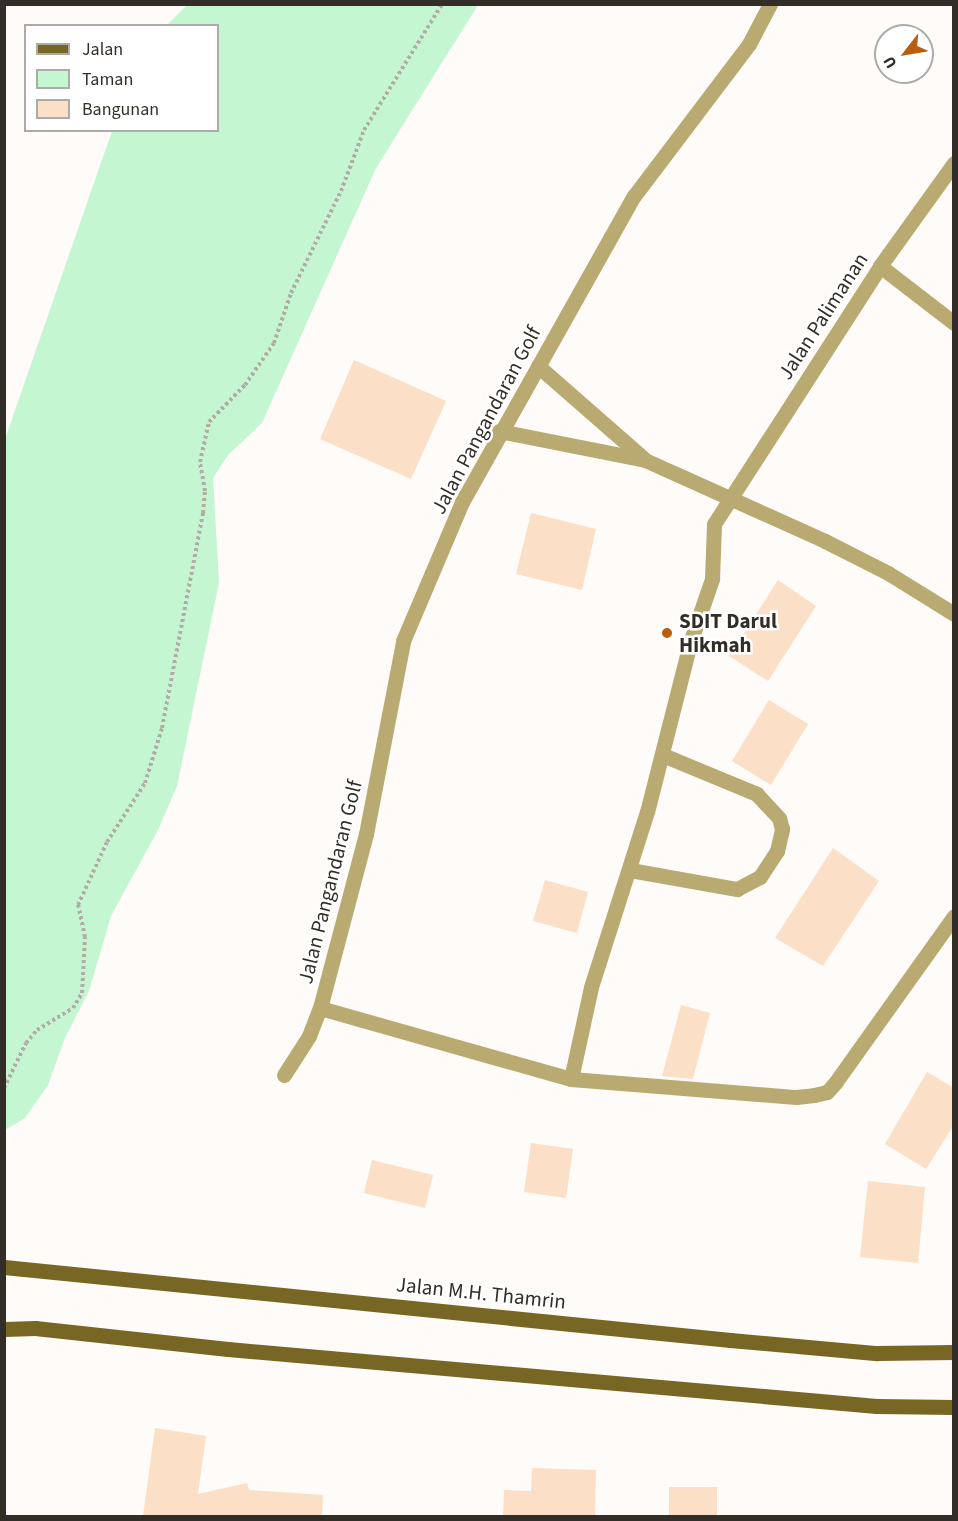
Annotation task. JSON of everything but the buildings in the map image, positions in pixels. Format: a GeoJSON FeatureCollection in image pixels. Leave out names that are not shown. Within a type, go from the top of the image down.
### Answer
{"type":"FeatureCollection","features":[{"type":"Feature","properties":{"kind":"main road","name":"Jalan M.H. Thamrin"},"geometry":{"type":"LineString","coordinates":[[4,1267],[730,1340],[877,1353],[954,1352]]}},
{"type":"Feature","properties":{"kind":"main road"},"geometry":{"type":"LineString","coordinates":[[4,1329],[35,1328],[228,1349],[877,1406],[954,1407]]}},
{"type":"Feature","properties":{"kind":"street","name":"Jalan Pangandaran Golf"},"geometry":{"type":"LineString","coordinates":[[284,1075],[306,1042],[320,1008],[366,834],[404,641],[462,502],[499,431],[634,196],[748,44],[770,4]]}},
{"type":"Feature","properties":{"kind":"street","name":"Jalan Palimanan"},"geometry":{"type":"LineString","coordinates":[[571,1079],[591,987],[630,870],[663,755],[691,640],[712,579],[714,524],[730,495],[880,266],[954,163]]}},
{"type":"Feature","properties":{"kind":"street"},"geometry":{"type":"LineString","coordinates":[[880,266],[954,323]]}},
{"type":"Feature","properties":{"kind":"street"},"geometry":{"type":"LineString","coordinates":[[538,366],[645,460]]}},
{"type":"Feature","properties":{"kind":"street"},"geometry":{"type":"LineString","coordinates":[[499,431],[645,460],[730,495],[888,573],[954,614]]}},
{"type":"Feature","properties":{"kind":"street"},"geometry":{"type":"LineString","coordinates":[[630,870],[737,889],[760,878],[777,851],[782,830],[779,818],[758,794],[663,755]]}},
{"type":"Feature","properties":{"kind":"street"},"geometry":{"type":"LineString","coordinates":[[320,1008],[571,1079],[796,1097],[827,1092],[954,915]]}},
{"type":"Feature","properties":{"kind":"path"},"geometry":{"type":"LineString","coordinates":[[4,1088],[31,1036],[73,1008],[82,993],[85,937],[78,905],[107,842],[144,783],[162,729],[203,513],[205,490],[200,462],[209,422],[245,385],[274,343],[291,293],[341,191],[364,130],[442,4]]}},
{"type":"Feature","properties":{"kind":"green space"},"geometry":{"type":"Polygon","coordinates":[[[187,5],[478,5],[376,168],[262,423],[228,455],[213,478],[219,583],[177,786],[158,830],[111,916],[89,991],[65,1038],[48,1085],[25,1118],[5,1130],[5,439],[112,132],[219,132],[219,24],[168,24],[187,5]]]}},
{"type":"Feature","properties":{"kind":"place","name":"SDIT Darul Hikmah"},"geometry":{"type":"Point","coordinates":[667,633]}}]}
